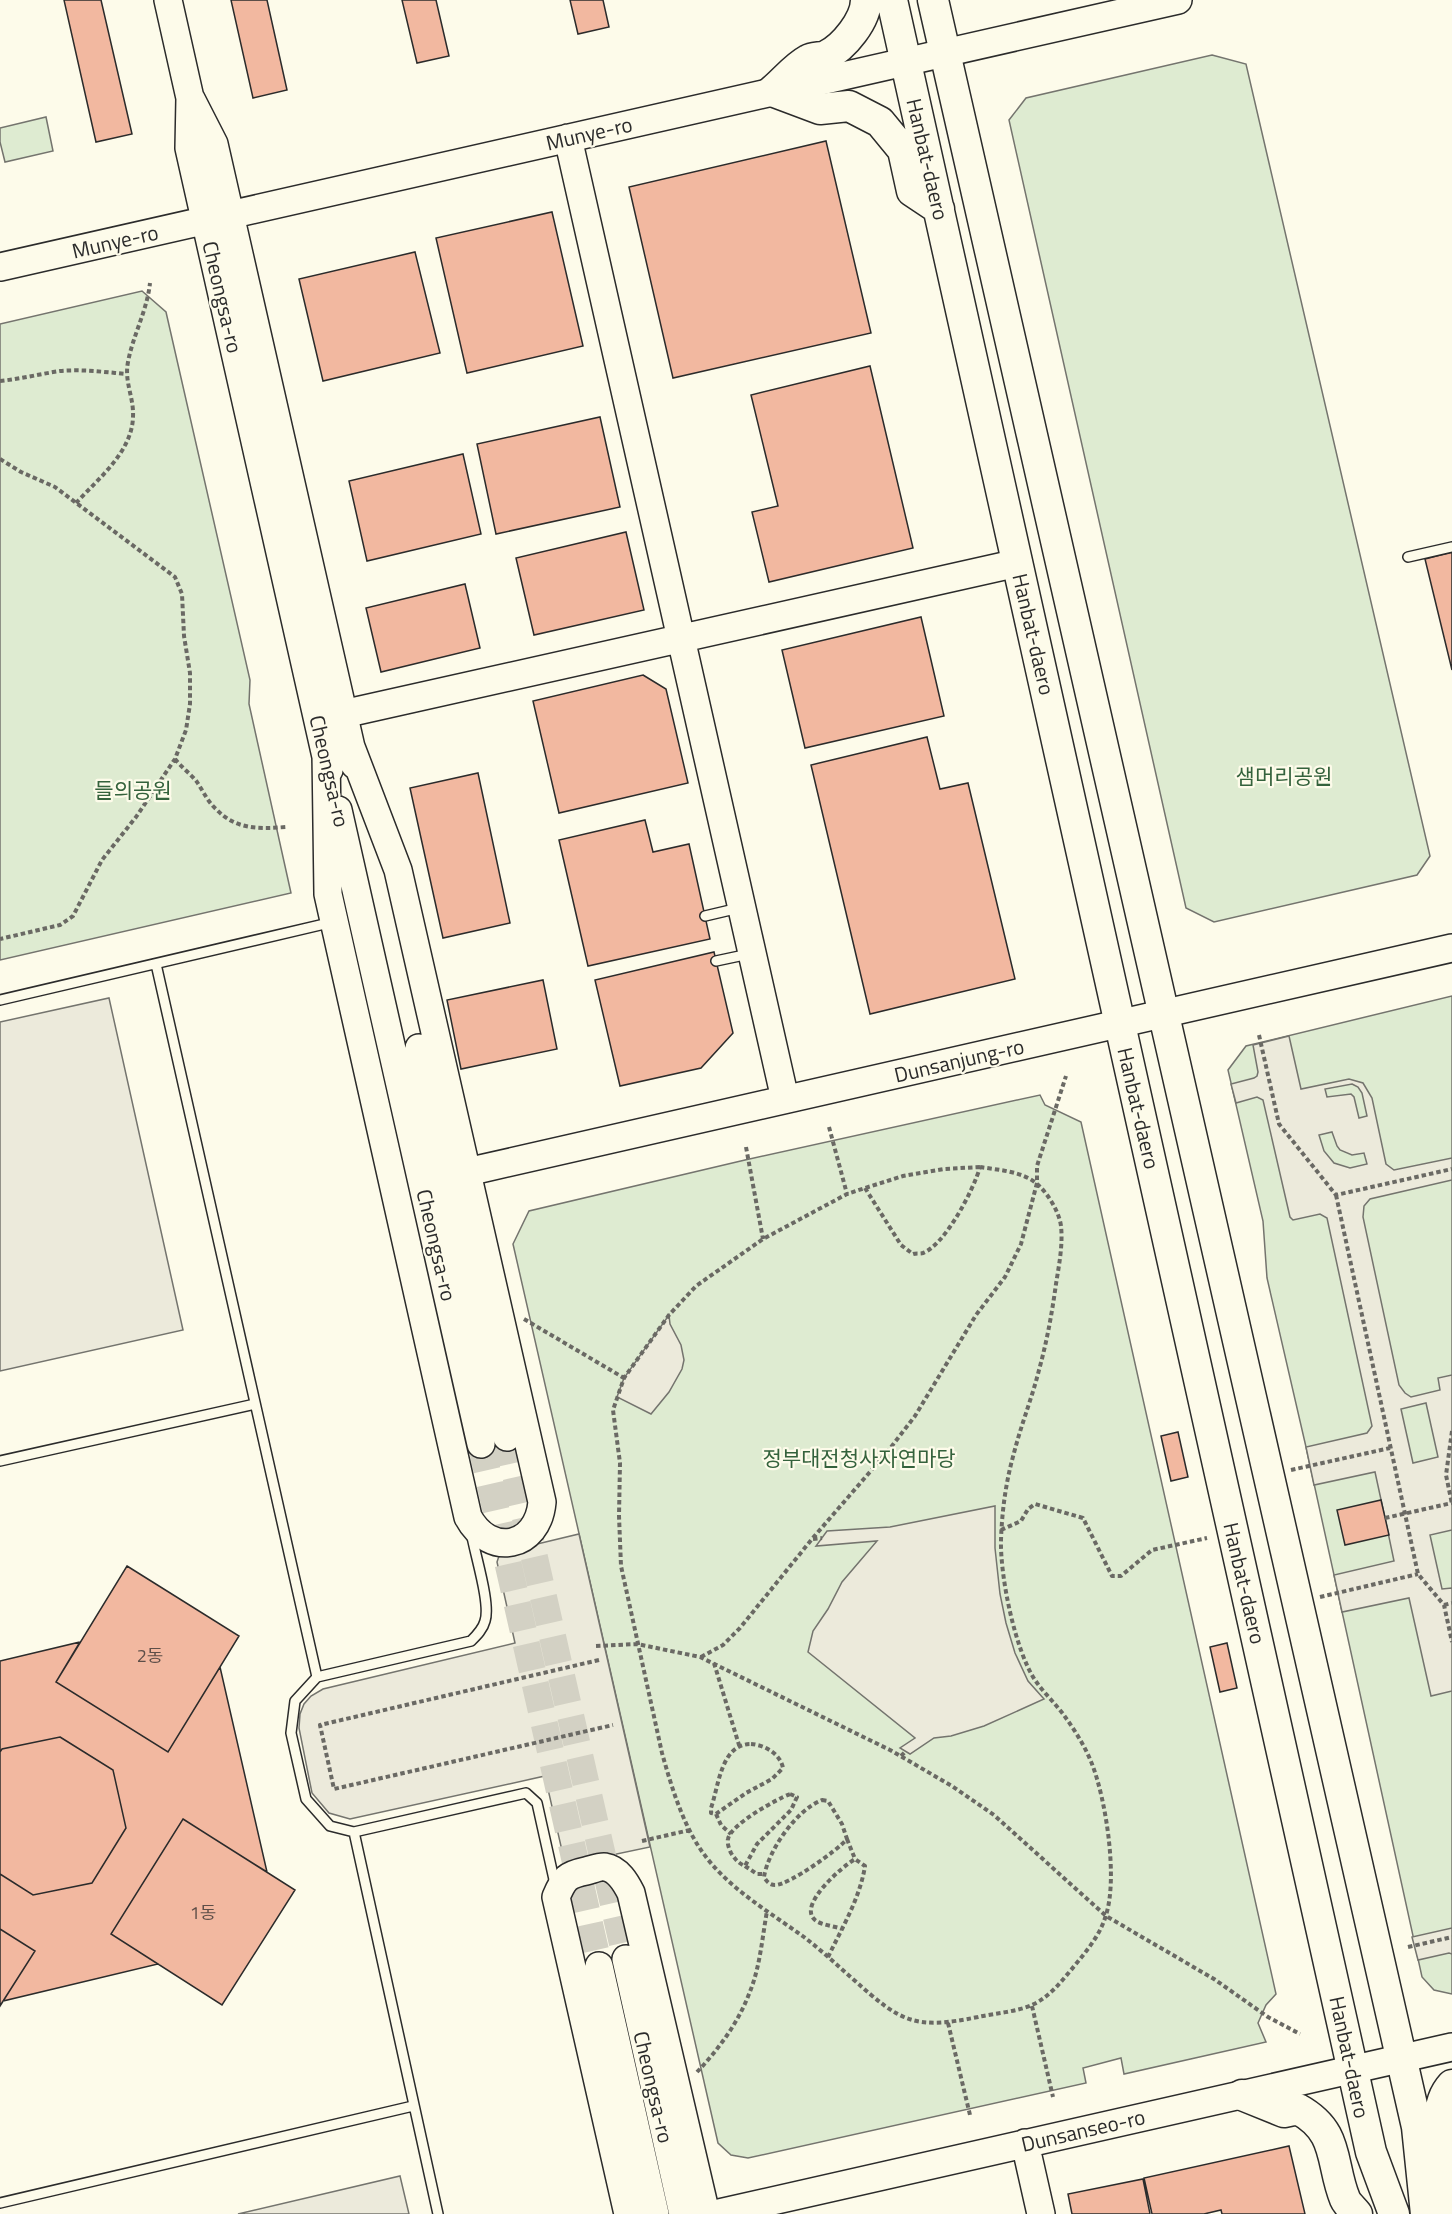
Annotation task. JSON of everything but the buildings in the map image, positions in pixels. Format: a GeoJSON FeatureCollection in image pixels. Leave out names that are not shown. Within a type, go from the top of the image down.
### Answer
{"type":"FeatureCollection","features":[{"type":"Feature","properties":{"kind":"main road"},"geometry":{"type":"LineString","coordinates":[[866,0],[866,7],[856,26],[840,45],[827,56],[808,60],[772,91],[820,109],[849,106],[880,122],[903,150],[912,191],[939,209]]}},
{"type":"Feature","properties":{"kind":"main road","name":"Hanbat-daero"},"geometry":{"type":"LineString","coordinates":[[892,0],[1371,2152],[1394,2214]]}},
{"type":"Feature","properties":{"kind":"main road","name":"Hanbat-daero"},"geometry":{"type":"LineString","coordinates":[[933,0],[1401,2059],[1417,2127],[1446,2201]]}},
{"type":"Feature","properties":{"kind":"main road"},"geometry":{"type":"LineString","coordinates":[[1446,2201],[1440,2114],[1443,2100],[1452,2085]]}},
{"type":"Feature","properties":{"kind":"main road"},"geometry":{"type":"LineString","coordinates":[[1242,2095],[1284,2112],[1298,2109],[1308,2114],[1324,2131],[1335,2154],[1346,2200],[1357,2214]]}},
{"type":"Feature","properties":{"kind":"main road"},"geometry":{"type":"LineString","coordinates":[[1370,2214],[1371,2152]]}},
{"type":"Feature","properties":{"kind":"street","name":"Cheongsa-ro"},"geometry":{"type":"LineString","coordinates":[[168,0],[190,98],[189,148],[218,218],[343,714],[338,750],[507,1437]]}},
{"type":"Feature","properties":{"kind":"street","name":"Munye-ro"},"geometry":{"type":"LineString","coordinates":[[0,267],[1178,0]]}},
{"type":"Feature","properties":{"kind":"street"},"geometry":{"type":"LineString","coordinates":[[568,138],[785,1099]]}},
{"type":"Feature","properties":{"kind":"street","name":"Cheongsa-ro"},"geometry":{"type":"LineString","coordinates":[[218,218],[338,750],[481,1443]]}},
{"type":"Feature","properties":{"kind":"street"},"geometry":{"type":"LineString","coordinates":[[343,714],[1018,563]]}},
{"type":"Feature","properties":{"kind":"street"},"geometry":{"type":"LineString","coordinates":[[338,750],[398,870],[542,1502],[537,1525],[518,1540],[506,1543],[483,1536],[474,1528],[468,1517],[328,894],[338,750]]}},
{"type":"Feature","properties":{"kind":"street","name":"Dunsanjung-ro"},"geometry":{"type":"LineString","coordinates":[[467,1172],[1452,948]]}},
{"type":"Feature","properties":{"kind":"street"},"geometry":{"type":"LineString","coordinates":[[628,2214],[556,1897],[561,1885],[569,1875],[605,1867],[616,1873],[631,1893],[706,2214]]}},
{"type":"Feature","properties":{"kind":"street","name":"Cheongsa-ro"},"geometry":{"type":"LineString","coordinates":[[626,1959],[683,2214]]}},
{"type":"Feature","properties":{"kind":"street","name":"Cheongsa-ro"},"geometry":{"type":"LineString","coordinates":[[599,1966],[656,2214]]}},
{"type":"Feature","properties":{"kind":"street","name":"Dunsanseo-ro"},"geometry":{"type":"LineString","coordinates":[[715,2214],[1452,2047]]}},
{"type":"Feature","properties":{"kind":"street"},"geometry":{"type":"LineString","coordinates":[[1026,2143],[1041,2214]]}},
{"type":"Feature","properties":{"kind":"lane"},"geometry":{"type":"LineString","coordinates":[[1408,557],[1452,547]]}},
{"type":"Feature","properties":{"kind":"lane"},"geometry":{"type":"LineString","coordinates":[[705,916],[741,908]]}},
{"type":"Feature","properties":{"kind":"lane"},"geometry":{"type":"LineString","coordinates":[[0,1000],[335,921]]}},
{"type":"Feature","properties":{"kind":"lane"},"geometry":{"type":"LineString","coordinates":[[716,961],[752,953]]}},
{"type":"Feature","properties":{"kind":"lane"},"geometry":{"type":"LineString","coordinates":[[156,964],[317,1677]]}},
{"type":"Feature","properties":{"kind":"lane"},"geometry":{"type":"LineString","coordinates":[[0,1461],[255,1404]]}},
{"type":"Feature","properties":{"kind":"lane"},"geometry":{"type":"LineString","coordinates":[[468,1517],[487,1609],[485,1623],[478,1635],[471,1641],[317,1677],[296,1701],[291,1733],[306,1799],[330,1826],[354,1832],[526,1793],[537,1803],[553,1870],[558,1909]]}},
{"type":"Feature","properties":{"kind":"lane"},"geometry":{"type":"LineString","coordinates":[[354,1832],[438,2214]]}},
{"type":"Feature","properties":{"kind":"lane"},"geometry":{"type":"LineString","coordinates":[[0,2203],[414,2106]]}},
{"type":"Feature","properties":{"kind":"path"},"geometry":{"type":"LineString","coordinates":[[76,503],[122,452],[131,432],[133,417],[126,374],[132,344],[148,301],[150,283]]}},
{"type":"Feature","properties":{"kind":"path"},"geometry":{"type":"LineString","coordinates":[[0,381],[90,370],[126,374]]}},
{"type":"Feature","properties":{"kind":"path"},"geometry":{"type":"LineString","coordinates":[[0,459],[21,472],[55,487],[175,577],[182,594],[184,636],[190,673],[190,704],[186,730],[175,759],[136,817],[102,860],[73,916],[60,926],[0,939]]}},
{"type":"Feature","properties":{"kind":"path"},"geometry":{"type":"LineString","coordinates":[[175,759],[185,772],[195,779],[215,809],[230,820],[242,826],[257,829],[286,827]]}},
{"type":"Feature","properties":{"kind":"path"},"geometry":{"type":"LineString","coordinates":[[1258,1035],[1279,1124],[1336,1195],[1418,1574],[1444,1605],[1452,1642]]}},
{"type":"Feature","properties":{"kind":"path"},"geometry":{"type":"LineString","coordinates":[[700,1657],[723,1645],[740,1628],[812,1539],[888,1451],[915,1416],[972,1322],[1005,1277],[1021,1245],[1037,1183],[1037,1166],[1066,1076]]}},
{"type":"Feature","properties":{"kind":"path"},"geometry":{"type":"LineString","coordinates":[[829,1127],[847,1194]]}},
{"type":"Feature","properties":{"kind":"path"},"geometry":{"type":"LineString","coordinates":[[746,1147],[763,1239]]}},
{"type":"Feature","properties":{"kind":"path"},"geometry":{"type":"LineString","coordinates":[[865,1188],[901,1245],[913,1254],[923,1252],[934,1245],[954,1219],[976,1180],[980,1167]]}},
{"type":"Feature","properties":{"kind":"path"},"geometry":{"type":"LineString","coordinates":[[980,1167],[1017,1174],[1037,1183],[1051,1200],[1061,1222],[1061,1247],[1051,1320],[1041,1366],[1014,1453],[1002,1515],[1003,1572],[1007,1600],[1023,1657],[1034,1680],[1063,1713],[1079,1738],[1100,1790],[1109,1848],[1110,1898],[1106,1916],[1098,1934],[1084,1954],[1052,1992],[1032,2006],[948,2023],[926,2024],[912,2021],[893,2012],[828,1957],[730,1882],[701,1850],[690,1830],[670,1783],[621,1566],[620,1463],[613,1410],[624,1378],[669,1315],[696,1286],[763,1239],[847,1194],[903,1176],[944,1169],[980,1167]]}},
{"type":"Feature","properties":{"kind":"path"},"geometry":{"type":"LineString","coordinates":[[1336,1195],[1452,1169]]}},
{"type":"Feature","properties":{"kind":"path"},"geometry":{"type":"LineString","coordinates":[[522,1317],[624,1378]]}},
{"type":"Feature","properties":{"kind":"path"},"geometry":{"type":"LineString","coordinates":[[1385,1518],[1452,1504],[1446,1475],[1452,1431]]}},
{"type":"Feature","properties":{"kind":"path"},"geometry":{"type":"LineString","coordinates":[[1291,1470],[1390,1448]]}},
{"type":"Feature","properties":{"kind":"path"},"geometry":{"type":"LineString","coordinates":[[1002,1530],[1020,1521],[1028,1509],[1035,1504],[1083,1518],[1112,1576],[1117,1577],[1152,1551],[1207,1538]]}},
{"type":"Feature","properties":{"kind":"path"},"geometry":{"type":"LineString","coordinates":[[812,1539],[822,1538]]}},
{"type":"Feature","properties":{"kind":"path"},"geometry":{"type":"LineString","coordinates":[[1319,1597],[1418,1574]]}},
{"type":"Feature","properties":{"kind":"path"},"geometry":{"type":"LineString","coordinates":[[1444,1605],[1452,1603]]}},
{"type":"Feature","properties":{"kind":"path"},"geometry":{"type":"LineString","coordinates":[[596,1646],[637,1644],[700,1657],[901,1756],[952,1786],[994,1815],[1106,1916],[1214,1979],[1268,2017],[1300,2034]]}},
{"type":"Feature","properties":{"kind":"path"},"geometry":{"type":"LineString","coordinates":[[599,1660],[320,1725],[334,1789],[614,1725]]}},
{"type":"Feature","properties":{"kind":"path"},"geometry":{"type":"LineString","coordinates":[[714,1663],[739,1745]]}},
{"type":"Feature","properties":{"kind":"path"},"geometry":{"type":"LineString","coordinates":[[716,1814],[746,1793],[772,1779],[783,1768],[782,1762],[776,1755],[760,1745],[739,1745],[734,1748],[727,1759],[711,1813],[716,1814],[721,1825],[731,1834]]}},
{"type":"Feature","properties":{"kind":"path"},"geometry":{"type":"LineString","coordinates":[[901,1756],[906,1752]]}},
{"type":"Feature","properties":{"kind":"path"},"geometry":{"type":"LineString","coordinates":[[745,1866],[757,1844],[791,1810],[797,1797],[790,1794],[744,1821],[728,1840],[729,1849],[738,1863],[758,1874],[765,1874]]}},
{"type":"Feature","properties":{"kind":"path"},"geometry":{"type":"LineString","coordinates":[[828,1957],[853,1905],[865,1866],[855,1859],[842,1824],[828,1801],[816,1802],[788,1829],[771,1852],[765,1874],[765,1880],[770,1884],[775,1886],[783,1884],[833,1853],[847,1839]]}},
{"type":"Feature","properties":{"kind":"path"},"geometry":{"type":"LineString","coordinates":[[642,1841],[690,1830]]}},
{"type":"Feature","properties":{"kind":"path"},"geometry":{"type":"LineString","coordinates":[[842,1929],[816,1920],[811,1913],[811,1907],[816,1896],[832,1876],[855,1859]]}},
{"type":"Feature","properties":{"kind":"path"},"geometry":{"type":"LineString","coordinates":[[696,2073],[712,2056],[743,2009],[756,1974],[767,1911]]}},
{"type":"Feature","properties":{"kind":"path"},"geometry":{"type":"LineString","coordinates":[[1408,1947],[1452,1937]]}},
{"type":"Feature","properties":{"kind":"path"},"geometry":{"type":"LineString","coordinates":[[1032,2006],[1053,2097]]}},
{"type":"Feature","properties":{"kind":"path"},"geometry":{"type":"LineString","coordinates":[[948,2023],[970,2115]]}},
{"type":"Feature","properties":{"kind":"green space","name":"샘머리공원"},"geometry":{"type":"Polygon","coordinates":[[[1212,55],[1246,64],[1430,856],[1417,875],[1214,922],[1186,908],[1009,120],[1026,98],[1212,55]]]}},
{"type":"Feature","properties":{"kind":"green space"},"geometry":{"type":"Polygon","coordinates":[[[46,117],[53,151],[5,162],[0,142],[0,128],[46,117]]]}},
{"type":"Feature","properties":{"kind":"green space","name":"들의공원"},"geometry":{"type":"Polygon","coordinates":[[[142,291],[166,312],[250,680],[249,704],[291,893],[0,960],[0,324],[142,291]]]}},
{"type":"Feature","properties":{"kind":"green space"},"geometry":{"type":"Polygon","coordinates":[[[1452,996],[1452,1994],[1434,1990],[1422,1977],[1267,1278],[1263,1221],[1228,1070],[1246,1046],[1452,996]]]}},
{"type":"Feature","properties":{"kind":"green space","name":"정부대전청사자연마당"},"geometry":{"type":"Polygon","coordinates":[[[1040,1095],[1045,1105],[1081,1122],[1276,1994],[1266,2005],[1258,2023],[1266,2042],[1124,2074],[1121,2058],[1083,2068],[1086,2083],[748,2158],[731,2155],[718,2143],[513,1244],[529,1211],[745,1160],[1040,1095]]]}},
{"type":"Feature","properties":{"kind":"shaded area"},"geometry":{"type":"Polygon","coordinates":[[[109,998],[183,1330],[0,1371],[0,1022],[109,998]]]}},
{"type":"Feature","properties":{"kind":"shaded area"},"geometry":{"type":"Polygon","coordinates":[[[1289,1036],[1301,1089],[1349,1079],[1363,1083],[1372,1098],[1386,1164],[1394,1170],[1452,1158],[1452,1180],[1370,1199],[1364,1206],[1363,1217],[1399,1385],[1411,1397],[1440,1390],[1438,1378],[1452,1375],[1452,1530],[1430,1535],[1442,1589],[1452,1588],[1452,1691],[1431,1696],[1409,1598],[1342,1612],[1334,1575],[1394,1561],[1375,1472],[1314,1485],[1306,1447],[1367,1433],[1372,1426],[1327,1218],[1320,1214],[1293,1220],[1290,1217],[1263,1100],[1257,1097],[1236,1103],[1231,1084],[1257,1076],[1253,1045],[1289,1036]],[[1352,1084],[1325,1089],[1327,1097],[1351,1094],[1354,1097],[1359,1118],[1367,1116],[1362,1093],[1352,1084]],[[1332,1132],[1319,1135],[1324,1151],[1334,1163],[1350,1168],[1367,1164],[1364,1153],[1352,1155],[1340,1150],[1332,1132]],[[1426,1403],[1401,1409],[1413,1463],[1438,1457],[1426,1403]]]}},
{"type":"Feature","properties":{"kind":"shaded area"},"geometry":{"type":"Polygon","coordinates":[[[669,1315],[670,1324],[681,1345],[684,1360],[682,1369],[669,1392],[651,1414],[617,1397],[624,1378],[669,1315]]]}},
{"type":"Feature","properties":{"kind":"shaded area"},"geometry":{"type":"Polygon","coordinates":[[[995,1506],[995,1548],[1006,1623],[1015,1653],[1028,1681],[1044,1699],[984,1726],[951,1736],[934,1738],[910,1754],[900,1748],[915,1738],[808,1652],[813,1631],[842,1582],[877,1541],[816,1546],[827,1531],[890,1527],[995,1506]]]}},
{"type":"Feature","properties":{"kind":"shaded area"},"geometry":{"type":"Polygon","coordinates":[[[579,1534],[650,1847],[574,1863],[567,1861],[563,1855],[545,1776],[350,1819],[329,1813],[312,1793],[299,1728],[300,1714],[304,1704],[311,1696],[323,1689],[515,1643],[497,1562],[499,1556],[504,1552],[579,1534]]]}},
{"type":"Feature","properties":{"kind":"shaded area"},"geometry":{"type":"Polygon","coordinates":[[[1452,1928],[1452,1954],[1418,1960],[1412,1937],[1452,1928]]]}},
{"type":"Feature","properties":{"kind":"shaded area"},"geometry":{"type":"Polygon","coordinates":[[[400,2176],[409,2214],[238,2214],[400,2176]]]}},
{"type":"Feature","properties":{"kind":"tunnel"},"geometry":{"type":"LineString","coordinates":[[507,1437],[626,1959]]}},
{"type":"Feature","properties":{"kind":"tunnel"},"geometry":{"type":"LineString","coordinates":[[481,1444],[599,1966]]}}]}
